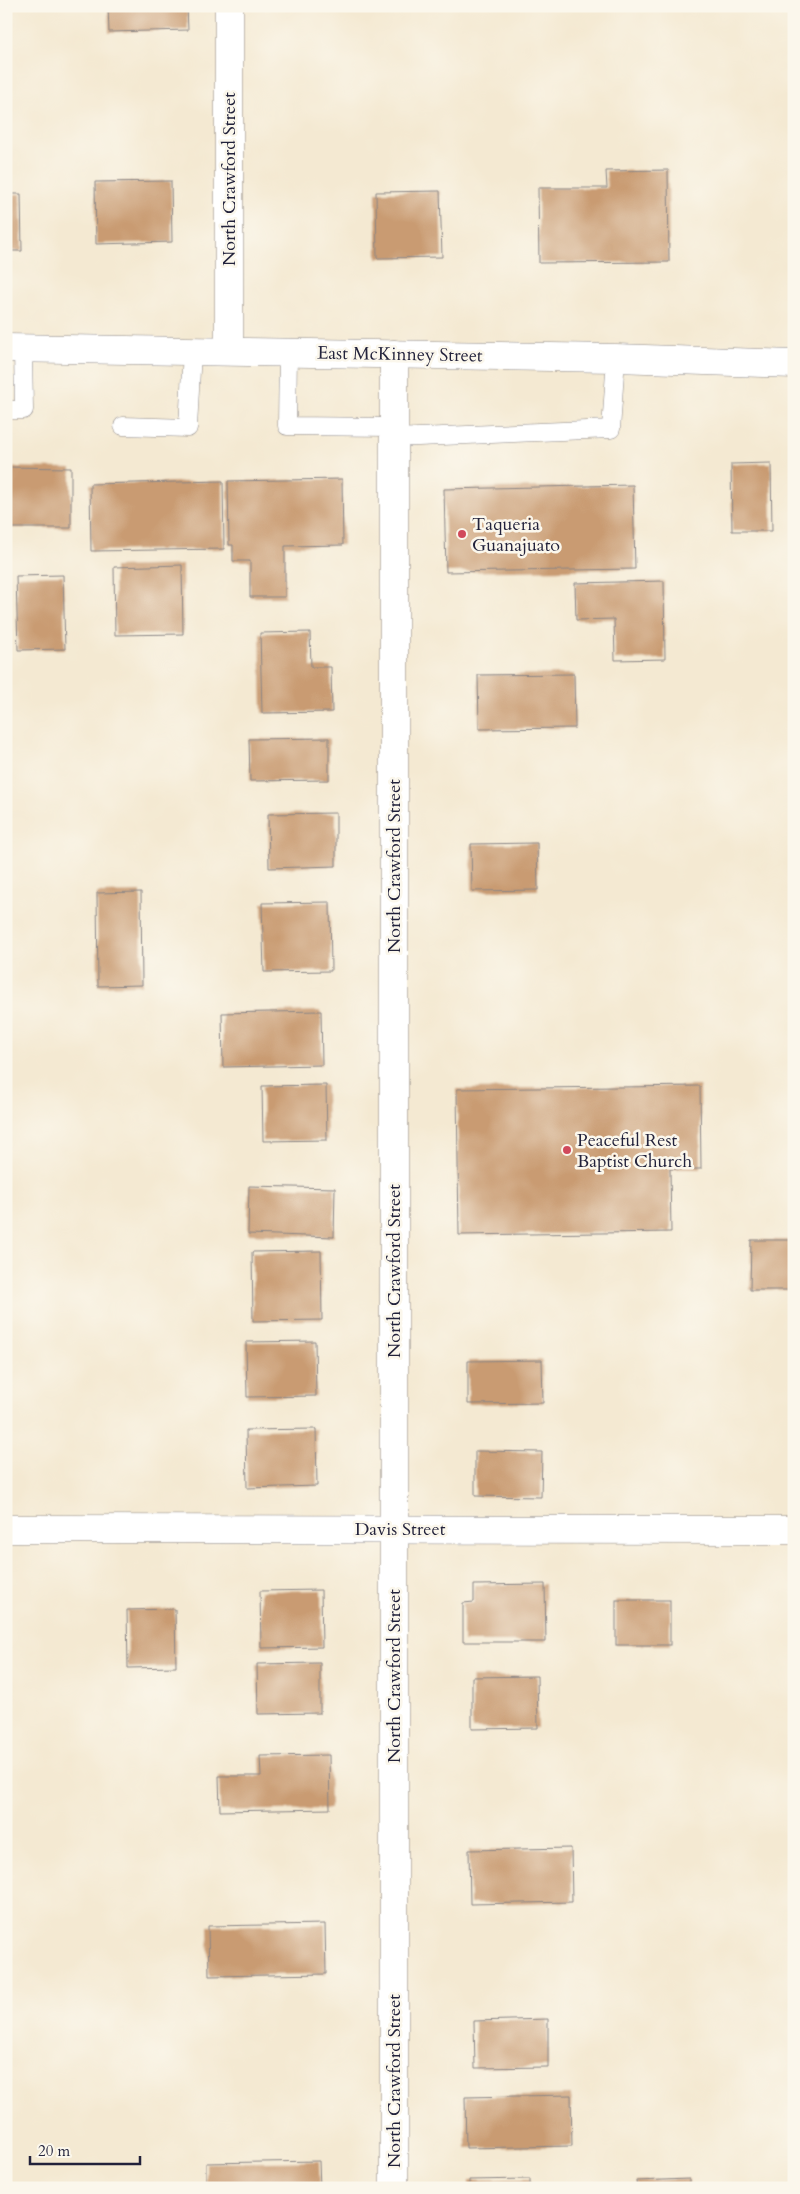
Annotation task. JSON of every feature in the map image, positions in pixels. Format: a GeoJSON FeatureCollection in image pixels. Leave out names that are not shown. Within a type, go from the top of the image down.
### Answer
{"type":"FeatureCollection","features":[{"type":"Feature","properties":{"kind":"street","name":"North Crawford Street"},"geometry":{"type":"LineString","coordinates":[[229,6],[229,351]]}},
{"type":"Feature","properties":{"kind":"street","name":"East McKinney Street"},"geometry":{"type":"LineString","coordinates":[[15,348],[616,358],[794,364]]}},
{"type":"Feature","properties":{"kind":"street","name":"North Crawford Street"},"geometry":{"type":"LineString","coordinates":[[394,354],[394,2188]]}},
{"type":"Feature","properties":{"kind":"street","name":"Davis Street"},"geometry":{"type":"LineString","coordinates":[[6,1529],[794,1530]]}},
{"type":"Feature","properties":{"kind":"lane"},"geometry":{"type":"LineString","coordinates":[[6,410],[24,410],[15,348]]}},
{"type":"Feature","properties":{"kind":"lane"},"geometry":{"type":"LineString","coordinates":[[124,426],[188,428],[192,350]]}},
{"type":"Feature","properties":{"kind":"lane"},"geometry":{"type":"LineString","coordinates":[[288,352],[287,426],[394,432],[611,429],[616,358]]}},
{"type":"Feature","properties":{"kind":"building"},"geometry":{"type":"Polygon","coordinates":[[[108,6],[187,6],[188,30],[109,32],[108,6]]]}},
{"type":"Feature","properties":{"kind":"building"},"geometry":{"type":"Polygon","coordinates":[[[668,170],[669,262],[539,263],[538,188],[607,188],[606,171],[668,170]]]}},
{"type":"Feature","properties":{"kind":"building"},"geometry":{"type":"Polygon","coordinates":[[[171,181],[172,242],[96,244],[95,182],[171,181]]]}},
{"type":"Feature","properties":{"kind":"building"},"geometry":{"type":"Polygon","coordinates":[[[440,191],[442,257],[377,258],[376,192],[440,191]]]}},
{"type":"Feature","properties":{"kind":"building"},"geometry":{"type":"Polygon","coordinates":[[[6,194],[21,194],[22,251],[6,251],[6,194]]]}},
{"type":"Feature","properties":{"kind":"building"},"geometry":{"type":"Polygon","coordinates":[[[771,463],[772,531],[732,531],[731,464],[771,463]]]}},
{"type":"Feature","properties":{"kind":"building"},"geometry":{"type":"Polygon","coordinates":[[[6,467],[71,468],[71,528],[6,528],[6,467]]]}},
{"type":"Feature","properties":{"kind":"building"},"geometry":{"type":"Polygon","coordinates":[[[342,479],[343,545],[285,546],[285,597],[250,597],[250,561],[233,561],[233,545],[229,545],[228,481],[342,479]]]}},
{"type":"Feature","properties":{"kind":"building"},"geometry":{"type":"Polygon","coordinates":[[[223,481],[224,549],[91,551],[90,484],[223,481]]]}},
{"type":"Feature","properties":{"kind":"building"},"geometry":{"type":"Polygon","coordinates":[[[633,485],[635,569],[446,572],[444,489],[633,485]]]}},
{"type":"Feature","properties":{"kind":"building"},"geometry":{"type":"Polygon","coordinates":[[[182,565],[183,634],[115,635],[114,567],[182,565]]]}},
{"type":"Feature","properties":{"kind":"building"},"geometry":{"type":"Polygon","coordinates":[[[63,575],[65,649],[18,650],[16,576],[63,575]]]}},
{"type":"Feature","properties":{"kind":"building"},"geometry":{"type":"Polygon","coordinates":[[[664,581],[665,659],[615,660],[614,619],[576,620],[575,583],[664,581]]]}},
{"type":"Feature","properties":{"kind":"building"},"geometry":{"type":"Polygon","coordinates":[[[310,632],[311,667],[331,667],[332,712],[262,713],[260,633],[310,632]]]}},
{"type":"Feature","properties":{"kind":"building"},"geometry":{"type":"Polygon","coordinates":[[[574,674],[575,728],[479,729],[478,675],[574,674]]]}},
{"type":"Feature","properties":{"kind":"building"},"geometry":{"type":"Polygon","coordinates":[[[329,738],[329,780],[250,781],[249,739],[329,738]]]}},
{"type":"Feature","properties":{"kind":"building"},"geometry":{"type":"Polygon","coordinates":[[[336,813],[336,866],[269,868],[268,814],[336,813]]]}},
{"type":"Feature","properties":{"kind":"building"},"geometry":{"type":"Polygon","coordinates":[[[537,843],[538,890],[472,891],[471,844],[537,843]]]}},
{"type":"Feature","properties":{"kind":"building"},"geometry":{"type":"Polygon","coordinates":[[[141,892],[142,985],[98,986],[97,893],[141,892]]]}},
{"type":"Feature","properties":{"kind":"building"},"geometry":{"type":"Polygon","coordinates":[[[330,902],[331,971],[264,972],[262,903],[330,902]]]}},
{"type":"Feature","properties":{"kind":"building"},"geometry":{"type":"Polygon","coordinates":[[[321,1011],[322,1065],[223,1067],[222,1013],[321,1011]]]}},
{"type":"Feature","properties":{"kind":"building"},"geometry":{"type":"Polygon","coordinates":[[[326,1085],[327,1140],[263,1141],[262,1086],[326,1085]]]}},
{"type":"Feature","properties":{"kind":"building","name":"Peaceful Rest Baptist Church"},"geometry":{"type":"Polygon","coordinates":[[[700,1086],[701,1169],[670,1169],[671,1232],[459,1235],[457,1089],[700,1086]]]}},
{"type":"Feature","properties":{"kind":"building"},"geometry":{"type":"Polygon","coordinates":[[[249,1186],[335,1188],[334,1237],[248,1234],[249,1186]]]}},
{"type":"Feature","properties":{"kind":"building"},"geometry":{"type":"Polygon","coordinates":[[[751,1240],[794,1240],[794,1290],[750,1290],[751,1240]]]}},
{"type":"Feature","properties":{"kind":"building"},"geometry":{"type":"Polygon","coordinates":[[[321,1251],[322,1320],[253,1321],[252,1252],[321,1251]]]}},
{"type":"Feature","properties":{"kind":"building"},"geometry":{"type":"Polygon","coordinates":[[[315,1341],[316,1396],[247,1397],[246,1342],[315,1341]]]}},
{"type":"Feature","properties":{"kind":"building"},"geometry":{"type":"Polygon","coordinates":[[[542,1360],[543,1403],[468,1404],[468,1361],[542,1360]]]}},
{"type":"Feature","properties":{"kind":"building"},"geometry":{"type":"Polygon","coordinates":[[[316,1429],[317,1486],[247,1488],[246,1430],[316,1429]]]}},
{"type":"Feature","properties":{"kind":"building"},"geometry":{"type":"Polygon","coordinates":[[[475,1451],[542,1452],[541,1497],[475,1496],[475,1451]]]}},
{"type":"Feature","properties":{"kind":"building"},"geometry":{"type":"Polygon","coordinates":[[[545,1584],[546,1642],[463,1642],[463,1603],[474,1602],[474,1585],[545,1584]]]}},
{"type":"Feature","properties":{"kind":"building"},"geometry":{"type":"Polygon","coordinates":[[[321,1590],[322,1647],[261,1648],[260,1591],[321,1590]]]}},
{"type":"Feature","properties":{"kind":"building"},"geometry":{"type":"Polygon","coordinates":[[[616,1600],[670,1600],[670,1645],[616,1645],[616,1600]]]}},
{"type":"Feature","properties":{"kind":"building"},"geometry":{"type":"Polygon","coordinates":[[[175,1609],[176,1667],[128,1668],[127,1610],[175,1609]]]}},
{"type":"Feature","properties":{"kind":"building"},"geometry":{"type":"Polygon","coordinates":[[[320,1663],[320,1713],[258,1714],[257,1664],[320,1663]]]}},
{"type":"Feature","properties":{"kind":"building"},"geometry":{"type":"Polygon","coordinates":[[[537,1676],[538,1728],[472,1729],[472,1677],[537,1676]]]}},
{"type":"Feature","properties":{"kind":"building"},"geometry":{"type":"Polygon","coordinates":[[[329,1755],[330,1809],[220,1811],[219,1776],[261,1776],[260,1756],[329,1755]]]}},
{"type":"Feature","properties":{"kind":"building"},"geometry":{"type":"Polygon","coordinates":[[[571,1848],[572,1902],[470,1904],[469,1850],[571,1848]]]}},
{"type":"Feature","properties":{"kind":"building"},"geometry":{"type":"Polygon","coordinates":[[[325,1924],[326,1974],[209,1976],[208,1926],[325,1924]]]}},
{"type":"Feature","properties":{"kind":"building"},"geometry":{"type":"Polygon","coordinates":[[[548,2019],[548,2067],[475,2068],[474,2021],[548,2019]]]}},
{"type":"Feature","properties":{"kind":"building"},"geometry":{"type":"Polygon","coordinates":[[[571,2095],[572,2146],[466,2148],[465,2097],[571,2095]]]}},
{"type":"Feature","properties":{"kind":"building"},"geometry":{"type":"Polygon","coordinates":[[[319,2161],[320,2188],[206,2188],[206,2163],[319,2161]]]}},
{"type":"Feature","properties":{"kind":"building"},"geometry":{"type":"Polygon","coordinates":[[[530,2179],[530,2188],[469,2188],[469,2180],[530,2179]]]}},
{"type":"Feature","properties":{"kind":"building"},"geometry":{"type":"Polygon","coordinates":[[[689,2179],[689,2188],[637,2188],[636,2181],[689,2179]]]}},
{"type":"Feature","properties":{"kind":"place","name":"Taqueria Guanajuato"},"geometry":{"type":"Point","coordinates":[462,534]}},
{"type":"Feature","properties":{"kind":"place","name":"Peaceful Rest Baptist Church"},"geometry":{"type":"Point","coordinates":[567,1150]}}]}
